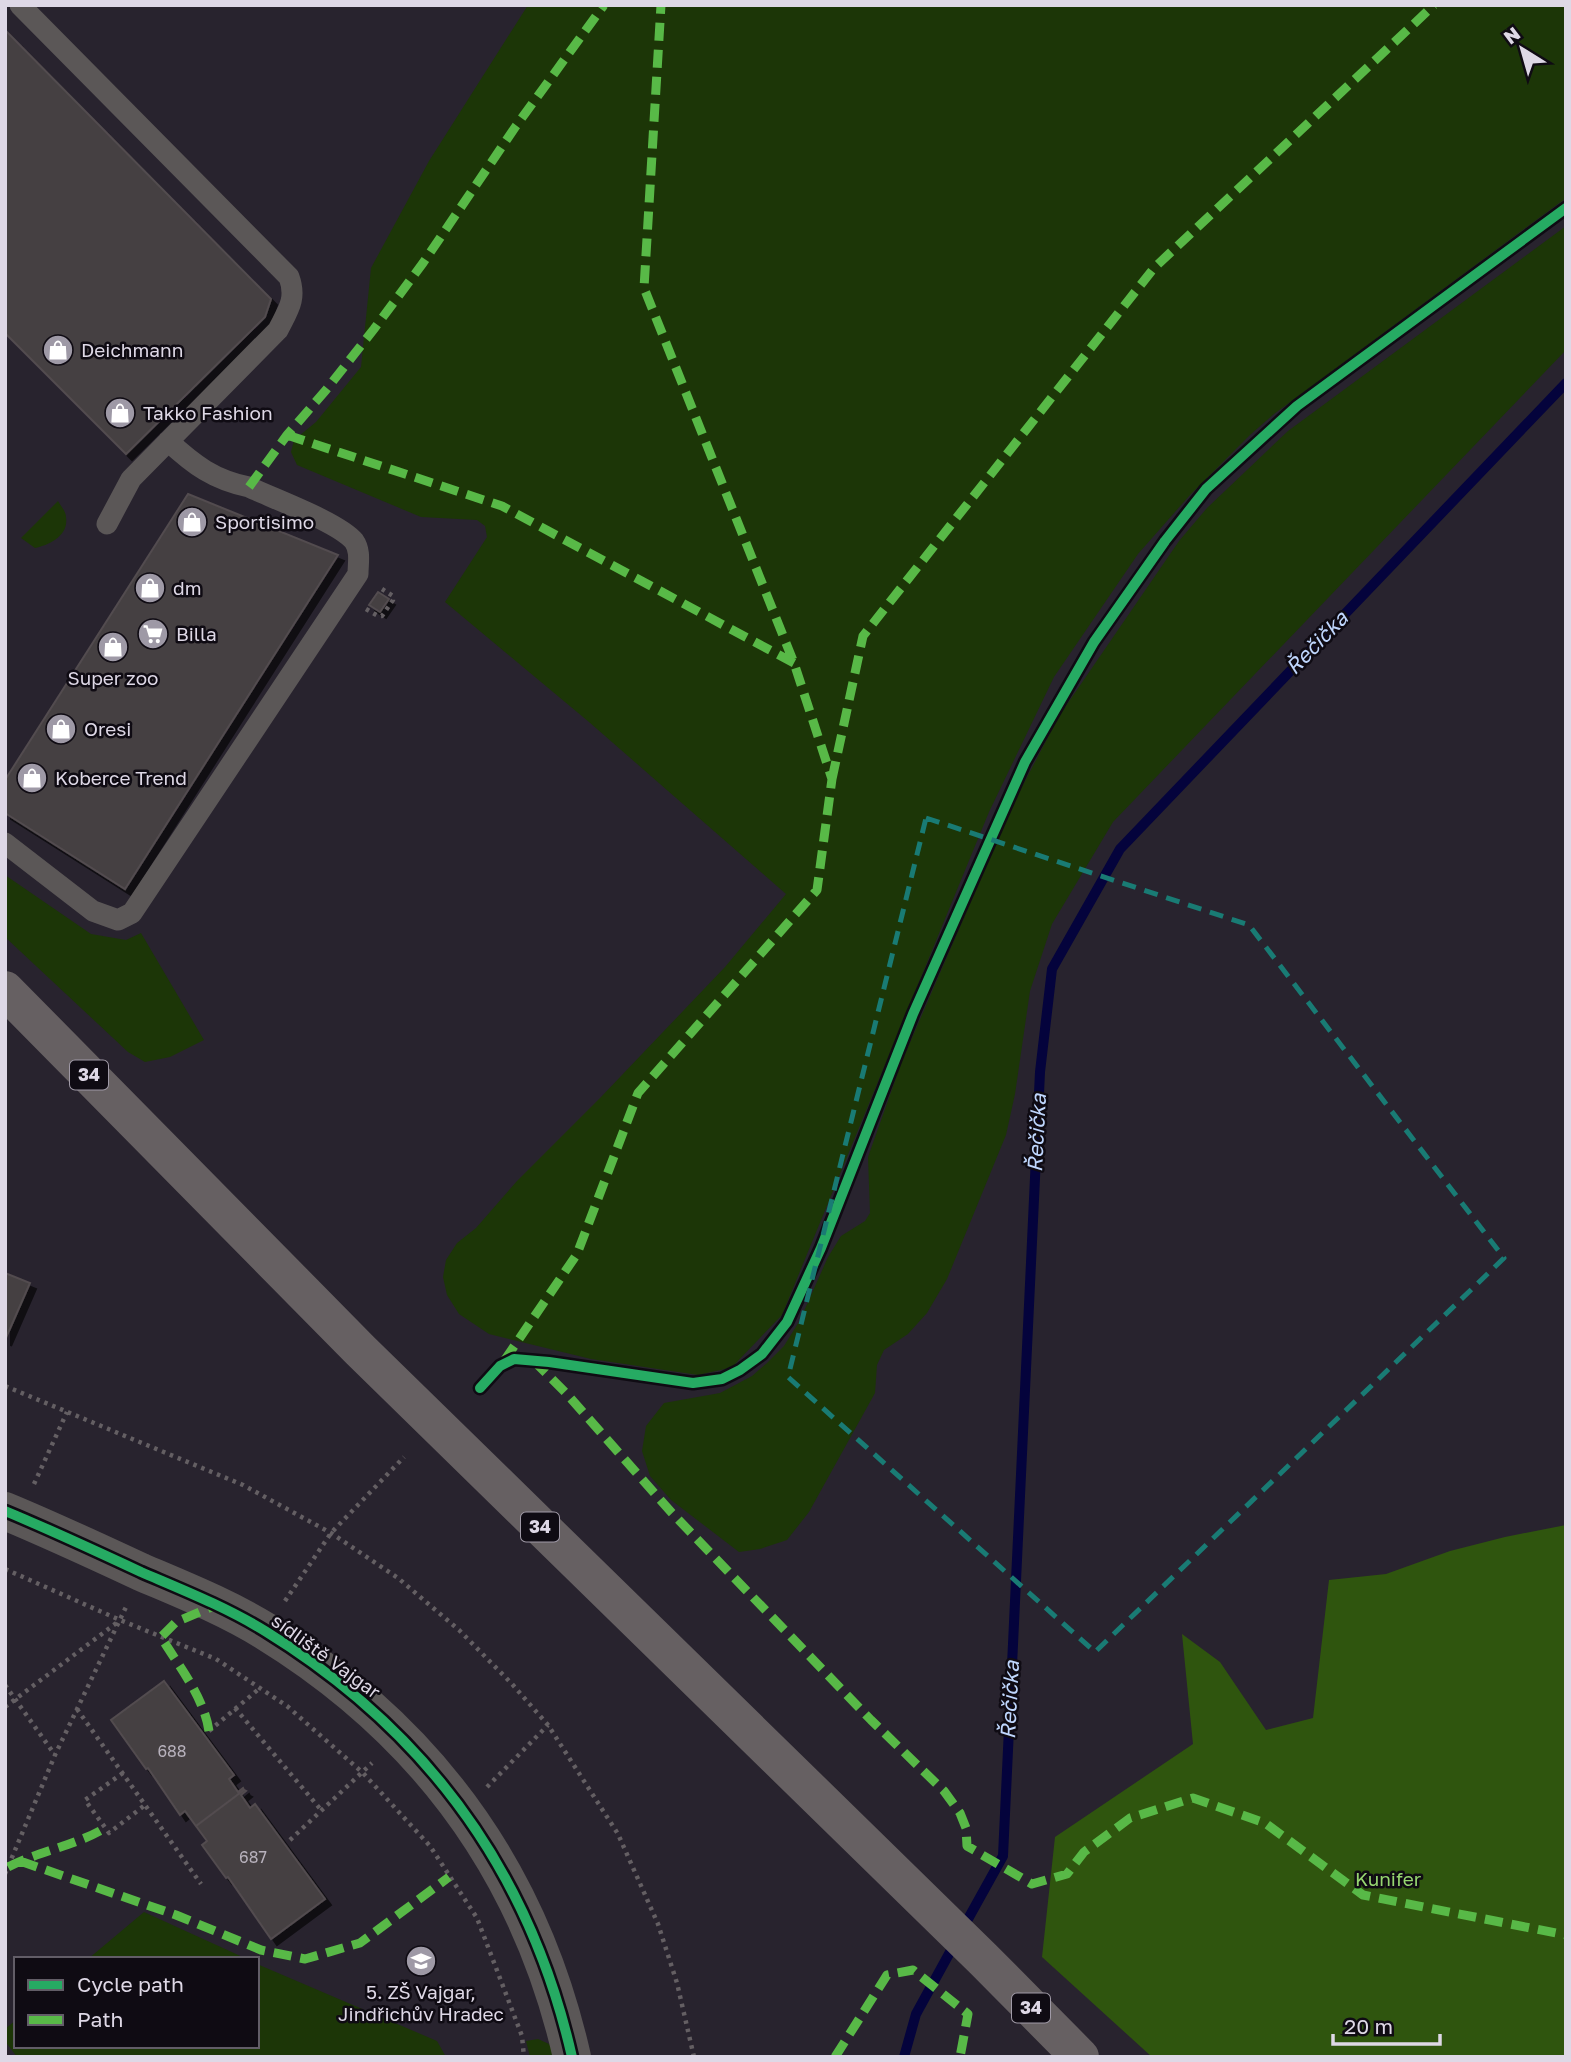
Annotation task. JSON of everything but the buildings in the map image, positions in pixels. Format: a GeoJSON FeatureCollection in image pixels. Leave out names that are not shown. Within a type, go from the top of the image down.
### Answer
{"type":"FeatureCollection","features":[{"type":"Feature","properties":{"kind":"main road","name":"34"},"geometry":{"type":"LineString","coordinates":[[5,990],[369,1360],[1080,2057]]}},
{"type":"Feature","properties":{"kind":"street","name":"sídliště Vajgar"},"geometry":{"type":"LineString","coordinates":[[12,1514],[217,1605],[265,1631],[348,1688],[412,1749],[464,1811],[491,1853],[530,1926],[562,2011],[572,2057]]}},
{"type":"Feature","properties":{"kind":"lane"},"geometry":{"type":"LineString","coordinates":[[20,5],[289,277],[293,288],[291,303],[278,330],[131,479],[107,524]]}},
{"type":"Feature","properties":{"kind":"lane"},"geometry":{"type":"LineString","coordinates":[[5,843],[93,911],[118,920],[132,913],[358,574],[359,553],[354,542],[335,526],[250,487],[234,484],[195,466],[168,441]]}},
{"type":"Feature","properties":{"kind":"path"},"geometry":{"type":"LineString","coordinates":[[5,1386],[243,1485],[331,1533],[398,1578],[459,1630],[548,1725],[618,1834],[653,1913],[677,1983],[694,2057]]}},
{"type":"Feature","properties":{"kind":"path"},"geometry":{"type":"LineString","coordinates":[[12,1514],[67,1412]]}},
{"type":"Feature","properties":{"kind":"path"},"geometry":{"type":"LineString","coordinates":[[265,1631],[331,1533],[404,1457]]}},
{"type":"Feature","properties":{"kind":"path"},"geometry":{"type":"LineString","coordinates":[[5,1569],[216,1659],[287,1706],[363,1773],[430,1846],[477,1918],[522,2036],[524,2057]]}},
{"type":"Feature","properties":{"kind":"path"},"geometry":{"type":"LineString","coordinates":[[5,1707],[120,1620]]}},
{"type":"Feature","properties":{"kind":"path"},"geometry":{"type":"LineString","coordinates":[[6,1870],[55,1755],[120,1620]]}},
{"type":"Feature","properties":{"kind":"path"},"geometry":{"type":"LineString","coordinates":[[5,1685],[55,1755]]}},
{"type":"Feature","properties":{"kind":"path"},"geometry":{"type":"LineString","coordinates":[[209,1731],[260,1688]]}},
{"type":"Feature","properties":{"kind":"path"},"geometry":{"type":"LineString","coordinates":[[235,1708],[323,1811]]}},
{"type":"Feature","properties":{"kind":"path"},"geometry":{"type":"LineString","coordinates":[[77,1709],[201,1884]]}},
{"type":"Feature","properties":{"kind":"path"},"geometry":{"type":"LineString","coordinates":[[464,1811],[548,1725]]}},
{"type":"Feature","properties":{"kind":"path"},"geometry":{"type":"LineString","coordinates":[[123,1773],[85,1800],[108,1833],[145,1805]]}},
{"type":"Feature","properties":{"kind":"path"},"geometry":{"type":"LineString","coordinates":[[290,1840],[363,1773]]}},
{"type":"Feature","properties":{"kind":"highlighted area"},"geometry":{"type":"Polygon","coordinates":[[[926,818],[1249,925],[1504,1258],[1095,1652],[788,1377],[926,818]]]}},
{"type":"Feature","properties":{"kind":"green space"},"geometry":{"type":"Polygon","coordinates":[[[528,5],[1566,5],[1566,198],[1274,414],[1190,495],[1138,554],[1054,677],[989,812],[782,1315],[734,1365],[698,1375],[591,1359],[489,1334],[459,1314],[447,1295],[443,1277],[446,1260],[457,1243],[476,1228],[517,1181],[725,967],[786,894],[589,722],[445,602],[487,537],[485,526],[477,520],[421,517],[297,465],[291,452],[294,440],[316,422],[361,367],[371,268],[429,161],[528,5]]]}},
{"type":"Feature","properties":{"kind":"green space"},"geometry":{"type":"Polygon","coordinates":[[[1566,226],[1566,350],[1113,822],[1052,924],[1030,991],[1015,1094],[1006,1135],[947,1279],[927,1313],[908,1334],[884,1350],[877,1365],[875,1393],[809,1512],[787,1540],[760,1549],[739,1552],[671,1500],[650,1476],[642,1451],[646,1426],[664,1403],[720,1393],[752,1376],[767,1363],[784,1346],[800,1320],[828,1257],[841,1236],[865,1221],[870,1213],[868,1157],[902,1061],[1013,804],[1059,716],[1179,541],[1207,508],[1288,431],[1566,226]]]}},
{"type":"Feature","properties":{"kind":"green space"},"geometry":{"type":"Polygon","coordinates":[[[58,501],[66,515],[66,524],[57,538],[35,548],[21,538],[58,501]]]}},
{"type":"Feature","properties":{"kind":"green space"},"geometry":{"type":"Polygon","coordinates":[[[5,875],[91,934],[126,940],[141,933],[204,1040],[170,1057],[145,1062],[128,1052],[5,937],[5,875]]]}},
{"type":"Feature","properties":{"kind":"green space","name":"Kunifer"},"geometry":{"type":"Polygon","coordinates":[[[1566,1525],[1566,2057],[1152,2057],[1042,1957],[1055,1837],[1193,1744],[1182,1634],[1220,1662],[1266,1730],[1313,1718],[1329,1580],[1386,1574],[1450,1551],[1566,1525]]]}},
{"type":"Feature","properties":{"kind":"green space"},"geometry":{"type":"Polygon","coordinates":[[[144,1912],[243,1957],[90,1957],[144,1912]]]}},
{"type":"Feature","properties":{"kind":"green space"},"geometry":{"type":"Polygon","coordinates":[[[259,1965],[437,2041],[446,2057],[17,2057],[5,2041],[5,2029],[14,2022],[14,2048],[259,2048],[259,1965]]]}},
{"type":"Feature","properties":{"kind":"green space"},"geometry":{"type":"Polygon","coordinates":[[[538,2039],[549,2044],[556,2057],[530,2057],[526,2041],[538,2039]]]}},
{"type":"Feature","properties":{"kind":"waterway","name":"Řečička"},"geometry":{"type":"LineString","coordinates":[[963,1928],[1003,1856],[1040,1072],[1052,969],[1120,849],[1566,383]]}},
{"type":"Feature","properties":{"kind":"waterway","name":"Řečička"},"geometry":{"type":"LineString","coordinates":[[904,2057],[916,2014],[955,1943]]}},
{"type":"Feature","properties":{"kind":"marked path"},"geometry":{"type":"LineString","coordinates":[[249,487],[423,263],[516,126],[604,5]]}},
{"type":"Feature","properties":{"kind":"marked path"},"geometry":{"type":"LineString","coordinates":[[504,1361],[577,1254],[638,1093],[817,890],[832,779],[794,663],[644,288],[661,5]]}},
{"type":"Feature","properties":{"kind":"marked path"},"geometry":{"type":"LineString","coordinates":[[832,779],[863,636],[1154,268],[1434,5]]}},
{"type":"Feature","properties":{"kind":"marked path"},"geometry":{"type":"LineString","coordinates":[[287,435],[502,506],[794,663]]}},
{"type":"Feature","properties":{"kind":"marked path"},"geometry":{"type":"LineString","coordinates":[[533,1360],[566,1393],[672,1513],[871,1720],[944,1791],[960,1813],[966,1828],[967,1846],[1032,1884],[1067,1874],[1084,1852],[1130,1818],[1193,1798],[1265,1823],[1363,1895],[1566,1935]]}},
{"type":"Feature","properties":{"kind":"marked path"},"geometry":{"type":"LineString","coordinates":[[209,1731],[196,1694],[161,1637],[176,1622],[216,1605]]}},
{"type":"Feature","properties":{"kind":"marked path"},"geometry":{"type":"LineString","coordinates":[[8,1867],[105,1828]]}},
{"type":"Feature","properties":{"kind":"marked path"},"geometry":{"type":"LineString","coordinates":[[20,1861],[176,1915],[261,1950],[305,1959],[360,1943],[449,1877]]}},
{"type":"Feature","properties":{"kind":"marked path"},"geometry":{"type":"LineString","coordinates":[[835,2057],[887,1975],[913,1970],[968,2014],[960,2057]]}},
{"type":"Feature","properties":{"kind":"cycle path"},"geometry":{"type":"LineString","coordinates":[[480,1388],[500,1366],[514,1359],[693,1383],[722,1379],[762,1354],[787,1322],[821,1248],[913,1014],[1025,762],[1094,642],[1165,541],[1206,489],[1297,406],[1566,208]]}},
{"type":"Feature","properties":{"kind":"cycle path"},"geometry":{"type":"LineString","coordinates":[[5,1511],[250,1622],[323,1670],[375,1713],[422,1761],[463,1812],[499,1867],[529,1926],[553,1990],[572,2057]]}},
{"type":"Feature","properties":{"kind":"place","name":"Deichmann"},"geometry":{"type":"Point","coordinates":[58,350]}},
{"type":"Feature","properties":{"kind":"place","name":"Takko Fashion"},"geometry":{"type":"Point","coordinates":[120,413]}},
{"type":"Feature","properties":{"kind":"place","name":"Sportisimo"},"geometry":{"type":"Point","coordinates":[192,522]}},
{"type":"Feature","properties":{"kind":"place","name":"dm"},"geometry":{"type":"Point","coordinates":[150,588]}},
{"type":"Feature","properties":{"kind":"place","name":"Billa"},"geometry":{"type":"Point","coordinates":[153,634]}},
{"type":"Feature","properties":{"kind":"place","name":"Super zoo"},"geometry":{"type":"Point","coordinates":[113,647]}},
{"type":"Feature","properties":{"kind":"place","name":"Oresi"},"geometry":{"type":"Point","coordinates":[61,729]}},
{"type":"Feature","properties":{"kind":"place","name":"Koberce Trend"},"geometry":{"type":"Point","coordinates":[32,778]}},
{"type":"Feature","properties":{"kind":"place","name":"5. ZŠ Vajgar, Jindřichův Hradec"},"geometry":{"type":"Point","coordinates":[421,1961]}}]}
